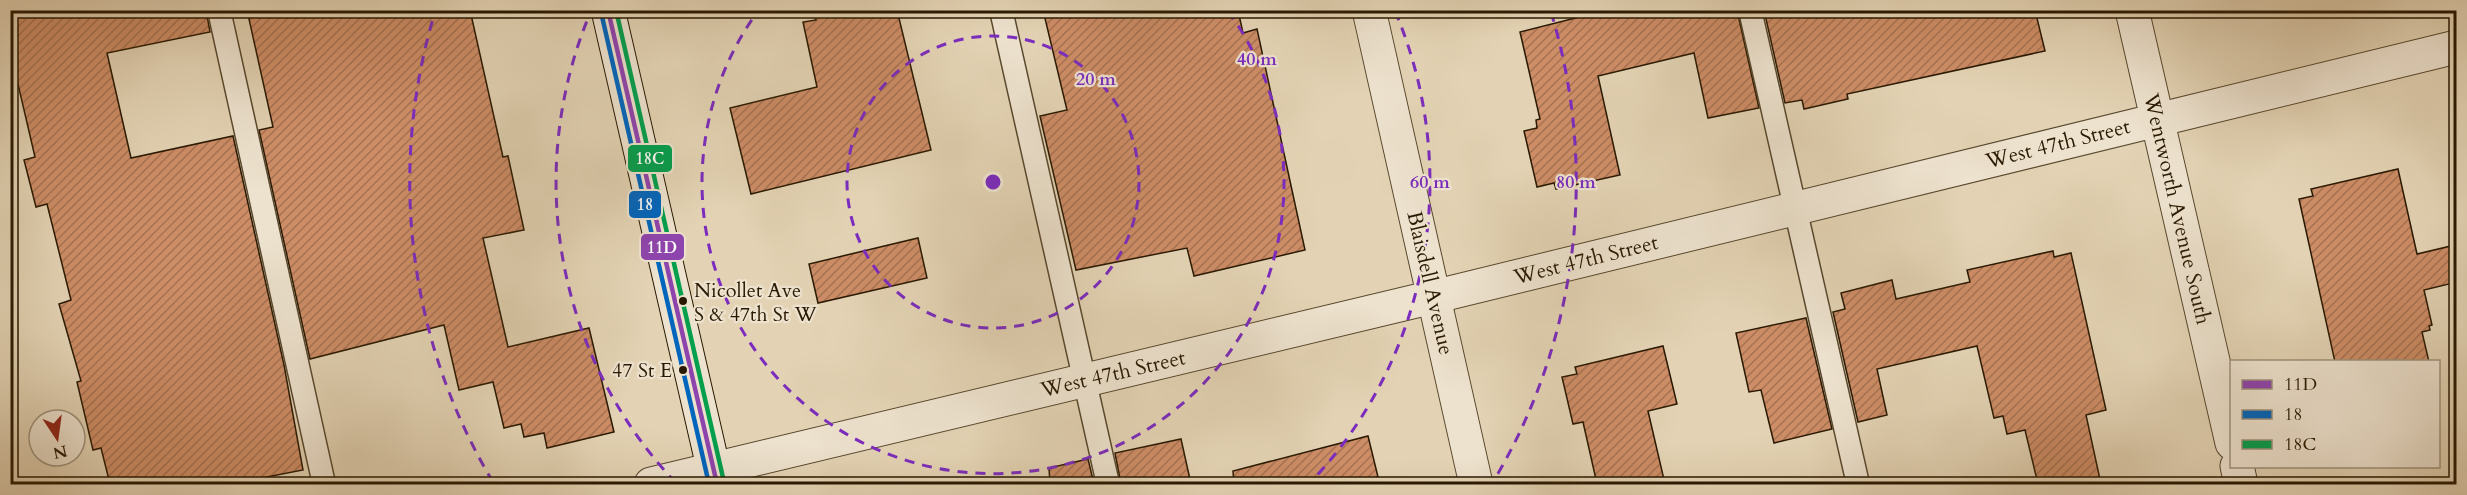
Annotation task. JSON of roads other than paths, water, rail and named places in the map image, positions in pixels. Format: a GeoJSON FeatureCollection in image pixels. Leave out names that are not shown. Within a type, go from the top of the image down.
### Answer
{"type":"FeatureCollection","features":[{"type":"Feature","properties":{"kind":"street"},"geometry":{"type":"LineString","coordinates":[[608,10],[716,477]]}},
{"type":"Feature","properties":{"kind":"street","name":"Blaisdell Avenue"},"geometry":{"type":"LineString","coordinates":[[1369,10],[1476,484]]}},
{"type":"Feature","properties":{"kind":"street","name":"Wentworth Avenue South"},"geometry":{"type":"LineString","coordinates":[[2132,10],[2230,434]]}},
{"type":"Feature","properties":{"kind":"street","name":"West 47th Street"},"geometry":{"type":"LineString","coordinates":[[651,484],[716,477],[1085,380],[2457,47]]}},
{"type":"Feature","properties":{"kind":"street"},"geometry":{"type":"LineString","coordinates":[[2237,468],[2241,484]]}},
{"type":"Feature","properties":{"kind":"lane"},"geometry":{"type":"LineString","coordinates":[[219,10],[324,484]]}},
{"type":"Feature","properties":{"kind":"lane"},"geometry":{"type":"LineString","coordinates":[[1001,10],[1108,484]]}},
{"type":"Feature","properties":{"kind":"lane"},"geometry":{"type":"LineString","coordinates":[[1750,10],[1858,484]]}},
{"type":"Feature","properties":{"kind":"place","name":"Nicollet Ave S & 47th St W"},"geometry":{"type":"Point","coordinates":[683,301]}},
{"type":"Feature","properties":{"kind":"place","name":"47 St E"},"geometry":{"type":"Point","coordinates":[683,370]}}]}
